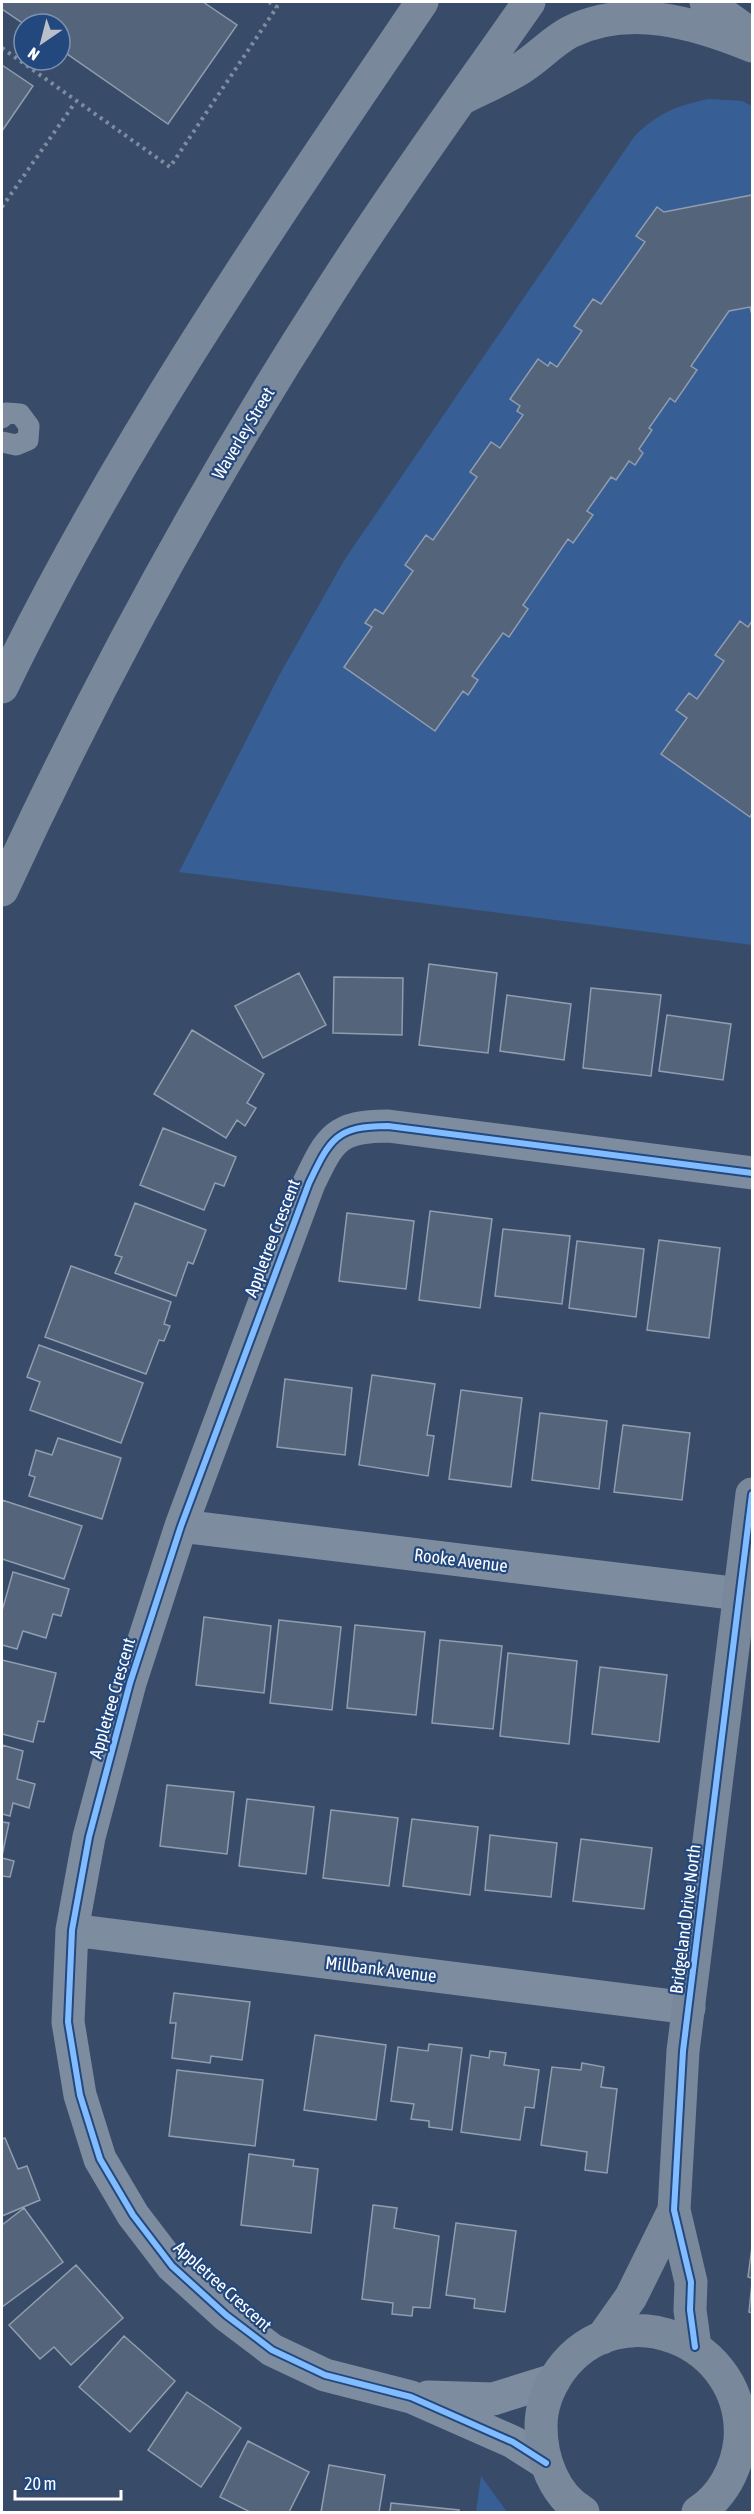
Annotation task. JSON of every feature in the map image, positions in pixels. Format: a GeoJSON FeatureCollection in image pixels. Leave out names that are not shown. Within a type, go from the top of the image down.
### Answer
{"type":"FeatureCollection","features":[{"type":"Feature","properties":{"kind":"main road"},"geometry":{"type":"LineString","coordinates":[[2,687],[107,489],[153,412],[238,276],[422,2]]}},
{"type":"Feature","properties":{"kind":"main road","name":"Waverley Street"},"geometry":{"type":"LineString","coordinates":[[2,890],[104,681],[224,464],[330,291],[529,2]]}},
{"type":"Feature","properties":{"kind":"main road"},"geometry":{"type":"LineString","coordinates":[[706,2],[753,35]]}},
{"type":"Feature","properties":{"kind":"main road"},"geometry":{"type":"LineString","coordinates":[[462,99],[520,69],[568,33],[583,26],[614,19],[651,17],[671,20],[715,32],[753,46]]}},
{"type":"Feature","properties":{"kind":"main road","name":"Bridgeland Drive North"},"geometry":{"type":"LineString","coordinates":[[695,2347],[690,2310],[691,2283],[674,2210],[683,2051],[753,1494]]}},
{"type":"Feature","properties":{"kind":"main road","name":"Bridgeland Drive North"},"geometry":{"type":"LineString","coordinates":[[602,2338],[632,2297],[674,2210]]}},
{"type":"Feature","properties":{"kind":"main road"},"geometry":{"type":"LineString","coordinates":[[583,2512],[559,2488],[546,2463],[541,2443],[541,2421],[545,2400],[554,2380],[567,2362],[583,2348],[602,2338],[634,2331],[666,2334],[695,2347],[711,2359],[743,2398],[738,2455],[739,2481],[698,2512]]}},
{"type":"Feature","properties":{"kind":"street","name":"Appletree Crescent"},"geometry":{"type":"LineString","coordinates":[[546,2463],[513,2442],[411,2397],[326,2375],[272,2350],[226,2315],[172,2266],[133,2215],[100,2159],[80,2095],[68,2022],[72,1930],[89,1837],[127,1694],[181,1526],[309,1183],[333,1140],[348,1130],[364,1126],[388,1126],[753,1173]]}},
{"type":"Feature","properties":{"kind":"street","name":"Rooke Avenue"},"geometry":{"type":"LineString","coordinates":[[181,1526],[740,1594]]}},
{"type":"Feature","properties":{"kind":"street","name":"Millbank Avenue"},"geometry":{"type":"LineString","coordinates":[[72,1930],[689,2008]]}},
{"type":"Feature","properties":{"kind":"street","name":"Appletree Crescent"},"geometry":{"type":"LineString","coordinates":[[411,2397],[493,2399],[554,2380]]}},
{"type":"Feature","properties":{"kind":"lane"},"geometry":{"type":"LineString","coordinates":[[2,418],[6,413],[20,414],[29,426],[28,440],[16,445],[2,442]]}},
{"type":"Feature","properties":{"kind":"path"},"geometry":{"type":"LineString","coordinates":[[2,48],[170,167],[277,7],[269,2]]}},
{"type":"Feature","properties":{"kind":"path"},"geometry":{"type":"LineString","coordinates":[[2,207],[74,104]]}},
{"type":"Feature","properties":{"kind":"shaded area"},"geometry":{"type":"Polygon","coordinates":[[[708,99],[742,101],[752,106],[752,945],[179,872],[280,674],[345,559],[634,137],[659,116],[708,99]]]}},
{"type":"Feature","properties":{"kind":"shaded area"},"geometry":{"type":"Polygon","coordinates":[[[481,2476],[507,2512],[476,2512],[481,2476]]]}},
{"type":"Feature","properties":{"kind":"building"},"geometry":{"type":"Polygon","coordinates":[[[2,2],[203,2],[237,25],[168,124],[72,57],[72,12],[12,12],[12,16],[2,9],[2,2]]]}},
{"type":"Feature","properties":{"kind":"building"},"geometry":{"type":"Polygon","coordinates":[[[2,65],[33,86],[2,131],[2,65]]]}},
{"type":"Feature","properties":{"kind":"building"},"geometry":{"type":"Polygon","coordinates":[[[752,195],[752,315],[750,307],[729,311],[691,366],[697,370],[675,402],[670,398],[649,428],[652,430],[639,449],[643,453],[635,465],[629,461],[616,480],[611,477],[587,511],[593,515],[573,543],[568,539],[523,605],[528,609],[509,637],[503,633],[472,676],[478,680],[468,695],[463,691],[435,731],[344,667],[372,627],[365,623],[375,609],[383,614],[413,571],[405,565],[426,535],[433,540],[477,477],[470,472],[491,442],[500,448],[523,415],[517,411],[520,406],[510,399],[538,359],[548,366],[550,362],[557,367],[582,331],[574,326],[593,299],[601,304],[645,242],[636,236],[657,207],[664,212],[752,195]]]}},
{"type":"Feature","properties":{"kind":"building"},"geometry":{"type":"Polygon","coordinates":[[[740,621],[748,627],[752,621],[752,814],[750,817],[661,754],[687,718],[676,710],[689,693],[697,699],[724,661],[715,655],[740,621]]]}},
{"type":"Feature","properties":{"kind":"building"},"geometry":{"type":"Polygon","coordinates":[[[429,964],[497,973],[488,1053],[419,1045],[429,964]]]}},
{"type":"Feature","properties":{"kind":"building"},"geometry":{"type":"Polygon","coordinates":[[[299,973],[326,1025],[263,1058],[235,1006],[299,973]]]}},
{"type":"Feature","properties":{"kind":"building"},"geometry":{"type":"Polygon","coordinates":[[[334,977],[403,978],[402,1035],[333,1033],[334,977]]]}},
{"type":"Feature","properties":{"kind":"building"},"geometry":{"type":"Polygon","coordinates":[[[591,988],[661,995],[651,1076],[583,1068],[591,988]]]}},
{"type":"Feature","properties":{"kind":"building"},"geometry":{"type":"Polygon","coordinates":[[[507,995],[571,1004],[564,1060],[500,1051],[507,995]]]}},
{"type":"Feature","properties":{"kind":"building"},"geometry":{"type":"Polygon","coordinates":[[[667,1015],[731,1024],[723,1080],[659,1071],[667,1015]]]}},
{"type":"Feature","properties":{"kind":"building"},"geometry":{"type":"Polygon","coordinates":[[[192,1030],[264,1074],[247,1103],[256,1108],[245,1126],[237,1120],[226,1138],[154,1094],[192,1030]]]}},
{"type":"Feature","properties":{"kind":"building"},"geometry":{"type":"Polygon","coordinates":[[[163,1128],[236,1157],[224,1186],[215,1183],[204,1210],[140,1185],[163,1128]]]}},
{"type":"Feature","properties":{"kind":"building"},"geometry":{"type":"Polygon","coordinates":[[[135,1203],[206,1230],[193,1264],[188,1262],[176,1296],[115,1273],[122,1257],[115,1255],[135,1203]]]}},
{"type":"Feature","properties":{"kind":"building"},"geometry":{"type":"Polygon","coordinates":[[[430,1211],[492,1219],[480,1308],[419,1300],[430,1211]]]}},
{"type":"Feature","properties":{"kind":"building"},"geometry":{"type":"Polygon","coordinates":[[[347,1213],[414,1221],[406,1289],[339,1281],[347,1213]]]}},
{"type":"Feature","properties":{"kind":"building"},"geometry":{"type":"Polygon","coordinates":[[[503,1229],[570,1236],[562,1304],[495,1296],[503,1229]]]}},
{"type":"Feature","properties":{"kind":"building"},"geometry":{"type":"Polygon","coordinates":[[[659,1240],[720,1248],[709,1338],[647,1330],[659,1240]]]}},
{"type":"Feature","properties":{"kind":"building"},"geometry":{"type":"Polygon","coordinates":[[[577,1241],[644,1249],[636,1317],[569,1308],[577,1241]]]}},
{"type":"Feature","properties":{"kind":"building"},"geometry":{"type":"Polygon","coordinates":[[[71,1266],[171,1302],[164,1324],[170,1326],[164,1341],[159,1340],[146,1374],[45,1337],[71,1266]]]}},
{"type":"Feature","properties":{"kind":"building"},"geometry":{"type":"Polygon","coordinates":[[[39,1345],[143,1383],[121,1443],[30,1410],[40,1382],[27,1377],[39,1345]]]}},
{"type":"Feature","properties":{"kind":"building"},"geometry":{"type":"Polygon","coordinates":[[[372,1375],[435,1384],[427,1435],[434,1436],[428,1476],[359,1465],[372,1375]]]}},
{"type":"Feature","properties":{"kind":"building"},"geometry":{"type":"Polygon","coordinates":[[[285,1379],[352,1388],[345,1455],[277,1447],[285,1379]]]}},
{"type":"Feature","properties":{"kind":"building"},"geometry":{"type":"Polygon","coordinates":[[[461,1390],[522,1398],[511,1487],[449,1479],[461,1390]]]}},
{"type":"Feature","properties":{"kind":"building"},"geometry":{"type":"Polygon","coordinates":[[[540,1413],[607,1421],[599,1489],[532,1480],[540,1413]]]}},
{"type":"Feature","properties":{"kind":"building"},"geometry":{"type":"Polygon","coordinates":[[[623,1425],[690,1433],[682,1500],[614,1492],[623,1425]]]}},
{"type":"Feature","properties":{"kind":"building"},"geometry":{"type":"Polygon","coordinates":[[[58,1438],[121,1458],[102,1519],[29,1496],[35,1477],[29,1475],[36,1450],[52,1455],[58,1438]]]}},
{"type":"Feature","properties":{"kind":"building"},"geometry":{"type":"Polygon","coordinates":[[[2,1500],[82,1526],[64,1579],[2,1559],[2,1500]]]}},
{"type":"Feature","properties":{"kind":"building"},"geometry":{"type":"Polygon","coordinates":[[[13,1572],[69,1589],[61,1616],[53,1614],[46,1638],[23,1631],[17,1649],[2,1645],[2,1611],[13,1572]]]}},
{"type":"Feature","properties":{"kind":"building"},"geometry":{"type":"Polygon","coordinates":[[[204,1617],[271,1626],[264,1693],[196,1685],[204,1617]]]}},
{"type":"Feature","properties":{"kind":"building"},"geometry":{"type":"Polygon","coordinates":[[[279,1620],[341,1627],[332,1710],[270,1703],[279,1620]]]}},
{"type":"Feature","properties":{"kind":"building"},"geometry":{"type":"Polygon","coordinates":[[[355,1625],[425,1632],[416,1715],[347,1708],[355,1625]]]}},
{"type":"Feature","properties":{"kind":"building"},"geometry":{"type":"Polygon","coordinates":[[[440,1640],[502,1646],[493,1729],[432,1723],[440,1640]]]}},
{"type":"Feature","properties":{"kind":"building"},"geometry":{"type":"Polygon","coordinates":[[[508,1653],[577,1661],[569,1744],[500,1736],[508,1653]]]}},
{"type":"Feature","properties":{"kind":"building"},"geometry":{"type":"Polygon","coordinates":[[[2,1660],[56,1673],[44,1722],[38,1721],[33,1742],[2,1734],[2,1660]]]}},
{"type":"Feature","properties":{"kind":"building"},"geometry":{"type":"Polygon","coordinates":[[[600,1667],[667,1675],[659,1742],[592,1734],[600,1667]]]}},
{"type":"Feature","properties":{"kind":"building"},"geometry":{"type":"Polygon","coordinates":[[[2,1745],[23,1751],[17,1779],[35,1784],[29,1808],[13,1803],[10,1816],[2,1814],[2,1745]]]}},
{"type":"Feature","properties":{"kind":"building"},"geometry":{"type":"Polygon","coordinates":[[[167,1785],[234,1792],[227,1854],[160,1846],[167,1785]]]}},
{"type":"Feature","properties":{"kind":"building"},"geometry":{"type":"Polygon","coordinates":[[[247,1799],[314,1807],[306,1874],[239,1866],[247,1799]]]}},
{"type":"Feature","properties":{"kind":"building"},"geometry":{"type":"Polygon","coordinates":[[[331,1810],[398,1818],[389,1886],[323,1878],[331,1810]]]}},
{"type":"Feature","properties":{"kind":"building"},"geometry":{"type":"Polygon","coordinates":[[[412,1819],[478,1827],[470,1895],[403,1886],[412,1819]]]}},
{"type":"Feature","properties":{"kind":"building"},"geometry":{"type":"Polygon","coordinates":[[[2,1822],[9,1823],[2,1856],[2,1822]]]}},
{"type":"Feature","properties":{"kind":"building"},"geometry":{"type":"Polygon","coordinates":[[[490,1835],[557,1843],[551,1897],[485,1890],[490,1835]]]}},
{"type":"Feature","properties":{"kind":"building"},"geometry":{"type":"Polygon","coordinates":[[[581,1839],[652,1848],[644,1909],[573,1901],[581,1839]]]}},
{"type":"Feature","properties":{"kind":"building"},"geometry":{"type":"Polygon","coordinates":[[[2,1858],[14,1861],[10,1877],[2,1876],[2,1858]]]}},
{"type":"Feature","properties":{"kind":"building"},"geometry":{"type":"Polygon","coordinates":[[[174,1993],[250,2002],[242,2060],[211,2056],[210,2063],[172,2058],[176,2023],[170,2023],[174,1993]]]}},
{"type":"Feature","properties":{"kind":"building"},"geometry":{"type":"Polygon","coordinates":[[[315,2035],[386,2045],[376,2120],[304,2110],[315,2035]]]}},
{"type":"Feature","properties":{"kind":"building"},"geometry":{"type":"Polygon","coordinates":[[[429,2044],[462,2048],[452,2130],[429,2127],[429,2121],[411,2119],[414,2104],[391,2101],[398,2047],[428,2051],[429,2044]]]}},
{"type":"Feature","properties":{"kind":"building"},"geometry":{"type":"Polygon","coordinates":[[[490,2051],[506,2053],[504,2065],[539,2070],[534,2108],[525,2107],[520,2140],[461,2132],[471,2055],[489,2058],[490,2051]]]}},
{"type":"Feature","properties":{"kind":"building"},"geometry":{"type":"Polygon","coordinates":[[[582,2063],[604,2067],[601,2087],[617,2089],[607,2173],[585,2170],[587,2152],[541,2145],[552,2067],[581,2070],[582,2063]]]}},
{"type":"Feature","properties":{"kind":"building"},"geometry":{"type":"Polygon","coordinates":[[[177,2070],[263,2080],[255,2146],[169,2136],[177,2070]]]}},
{"type":"Feature","properties":{"kind":"building"},"geometry":{"type":"Polygon","coordinates":[[[5,2138],[18,2169],[27,2166],[40,2200],[2,2216],[2,2139],[5,2138]]]}},
{"type":"Feature","properties":{"kind":"building"},"geometry":{"type":"Polygon","coordinates":[[[249,2154],[294,2160],[293,2166],[318,2169],[311,2233],[241,2225],[249,2154]]]}},
{"type":"Feature","properties":{"kind":"building"},"geometry":{"type":"Polygon","coordinates":[[[373,2205],[397,2208],[394,2228],[439,2236],[430,2308],[413,2307],[412,2316],[392,2314],[393,2303],[362,2299],[373,2205]]]}},
{"type":"Feature","properties":{"kind":"building"},"geometry":{"type":"Polygon","coordinates":[[[24,2208],[63,2262],[2,2307],[2,2225],[24,2208]]]}},
{"type":"Feature","properties":{"kind":"building"},"geometry":{"type":"Polygon","coordinates":[[[456,2223],[516,2231],[505,2312],[474,2308],[475,2299],[446,2295],[456,2223]]]}},
{"type":"Feature","properties":{"kind":"building"},"geometry":{"type":"Polygon","coordinates":[[[752,2247],[752,2278],[748,2277],[752,2247]]]}},
{"type":"Feature","properties":{"kind":"building"},"geometry":{"type":"Polygon","coordinates":[[[76,2265],[123,2318],[71,2365],[54,2347],[40,2359],[9,2325],[76,2265]]]}},
{"type":"Feature","properties":{"kind":"building"},"geometry":{"type":"Polygon","coordinates":[[[752,2283],[752,2313],[749,2312],[752,2283]]]}},
{"type":"Feature","properties":{"kind":"building"},"geometry":{"type":"Polygon","coordinates":[[[124,2336],[175,2381],[130,2432],[79,2387],[124,2336]]]}},
{"type":"Feature","properties":{"kind":"building"},"geometry":{"type":"Polygon","coordinates":[[[187,2392],[241,2428],[201,2487],[148,2450],[187,2392]]]}},
{"type":"Feature","properties":{"kind":"building"},"geometry":{"type":"Polygon","coordinates":[[[248,2441],[309,2472],[289,2512],[250,2512],[220,2497],[248,2441]]]}},
{"type":"Feature","properties":{"kind":"building"},"geometry":{"type":"Polygon","coordinates":[[[329,2465],[385,2475],[379,2512],[321,2512],[329,2465]]]}},
{"type":"Feature","properties":{"kind":"building"},"geometry":{"type":"Polygon","coordinates":[[[391,2503],[459,2510],[459,2512],[390,2512],[391,2503]]]}},
{"type":"Feature","properties":{"kind":"cycle path"},"geometry":{"type":"LineString","coordinates":[[546,2463],[513,2442],[411,2397],[325,2375],[272,2350],[226,2315],[172,2266],[133,2215],[100,2159],[80,2095],[68,2022],[72,1930],[89,1837],[130,1683],[181,1526],[309,1183],[323,1156],[337,1138],[357,1129],[388,1126],[752,1173]]}},
{"type":"Feature","properties":{"kind":"cycle path"},"geometry":{"type":"LineString","coordinates":[[695,2347],[690,2310],[691,2282],[674,2210],[683,2051],[752,1494]]}}]}
